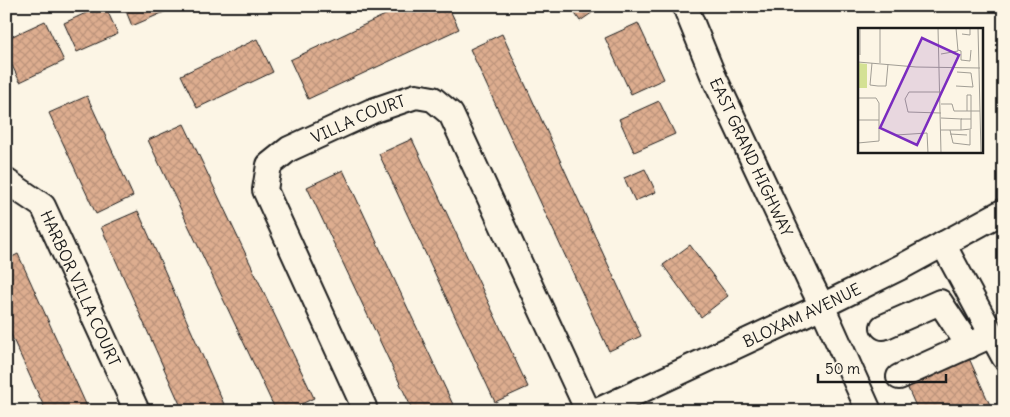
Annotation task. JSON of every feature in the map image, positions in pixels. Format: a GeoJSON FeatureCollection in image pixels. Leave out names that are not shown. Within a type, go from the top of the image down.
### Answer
{"type":"FeatureCollection","features":[{"type":"Feature","properties":{"kind":"street","name":"EAST GRAND HIGHWAY"},"geometry":{"type":"LineString","coordinates":[[685,6],[713,75],[870,411]]}},
{"type":"Feature","properties":{"kind":"street","name":"VILLA COURT"},"geometry":{"type":"LineString","coordinates":[[364,411],[364,407],[265,190],[269,165],[289,149],[372,111],[416,96],[433,99],[451,114],[588,411]]}},
{"type":"Feature","properties":{"kind":"street","name":"HARBOR VILLA COURT"},"geometry":{"type":"LineString","coordinates":[[6,181],[43,206],[137,411]]}},
{"type":"Feature","properties":{"kind":"street","name":"BLOXAM AVENUE"},"geometry":{"type":"LineString","coordinates":[[597,411],[903,266],[1004,210]]}},
{"type":"Feature","properties":{"kind":"street"},"geometry":{"type":"LineString","coordinates":[[943,244],[1004,358]]}},
{"type":"Feature","properties":{"kind":"street"},"geometry":{"type":"LineString","coordinates":[[884,327],[940,302],[969,346]]}},
{"type":"Feature","properties":{"kind":"street"},"geometry":{"type":"LineString","coordinates":[[899,377],[992,335]]}},
{"type":"Feature","properties":{"kind":"building"},"geometry":{"type":"Polygon","coordinates":[[[101,6],[105,6],[118,34],[77,52],[64,23],[101,6]]]}},
{"type":"Feature","properties":{"kind":"building"},"geometry":{"type":"Polygon","coordinates":[[[124,6],[176,6],[176,7],[132,26],[124,6]]]}},
{"type":"Feature","properties":{"kind":"building"},"geometry":{"type":"Polygon","coordinates":[[[404,6],[448,6],[459,29],[308,99],[290,60],[404,6]]]}},
{"type":"Feature","properties":{"kind":"building"},"geometry":{"type":"Polygon","coordinates":[[[570,6],[602,6],[580,21],[570,6]]]}},
{"type":"Feature","properties":{"kind":"building"},"geometry":{"type":"Polygon","coordinates":[[[45,21],[64,61],[20,82],[6,53],[6,39],[45,21]]]}},
{"type":"Feature","properties":{"kind":"building"},"geometry":{"type":"Polygon","coordinates":[[[638,23],[664,79],[631,94],[605,38],[638,23]]]}},
{"type":"Feature","properties":{"kind":"building"},"geometry":{"type":"Polygon","coordinates":[[[502,34],[641,336],[609,351],[470,49],[502,34]]]}},
{"type":"Feature","properties":{"kind":"building"},"geometry":{"type":"Polygon","coordinates":[[[257,39],[273,72],[197,108],[181,75],[257,39]]]}},
{"type":"Feature","properties":{"kind":"building"},"geometry":{"type":"Polygon","coordinates":[[[87,96],[133,196],[96,214],[49,113],[87,96]]]}},
{"type":"Feature","properties":{"kind":"building"},"geometry":{"type":"Polygon","coordinates":[[[659,101],[675,134],[634,152],[619,119],[659,101]]]}},
{"type":"Feature","properties":{"kind":"building"},"geometry":{"type":"Polygon","coordinates":[[[184,124],[314,398],[287,411],[276,411],[148,140],[184,124]]]}},
{"type":"Feature","properties":{"kind":"building"},"geometry":{"type":"Polygon","coordinates":[[[412,139],[528,387],[495,402],[379,154],[412,139]]]}},
{"type":"Feature","properties":{"kind":"building"},"geometry":{"type":"Polygon","coordinates":[[[645,169],[656,192],[635,201],[624,178],[645,169]]]}},
{"type":"Feature","properties":{"kind":"building"},"geometry":{"type":"Polygon","coordinates":[[[343,170],[456,411],[413,411],[307,187],[343,170]]]}},
{"type":"Feature","properties":{"kind":"building"},"geometry":{"type":"Polygon","coordinates":[[[138,211],[227,411],[183,411],[101,227],[138,211]]]}},
{"type":"Feature","properties":{"kind":"building"},"geometry":{"type":"Polygon","coordinates":[[[690,245],[728,296],[701,317],[663,265],[690,245]]]}},
{"type":"Feature","properties":{"kind":"building"},"geometry":{"type":"Polygon","coordinates":[[[18,254],[89,411],[46,411],[6,324],[6,260],[18,254]]]}},
{"type":"Feature","properties":{"kind":"building"},"geometry":{"type":"Polygon","coordinates":[[[968,356],[990,405],[978,411],[918,411],[906,384],[968,356]]]}}]}
